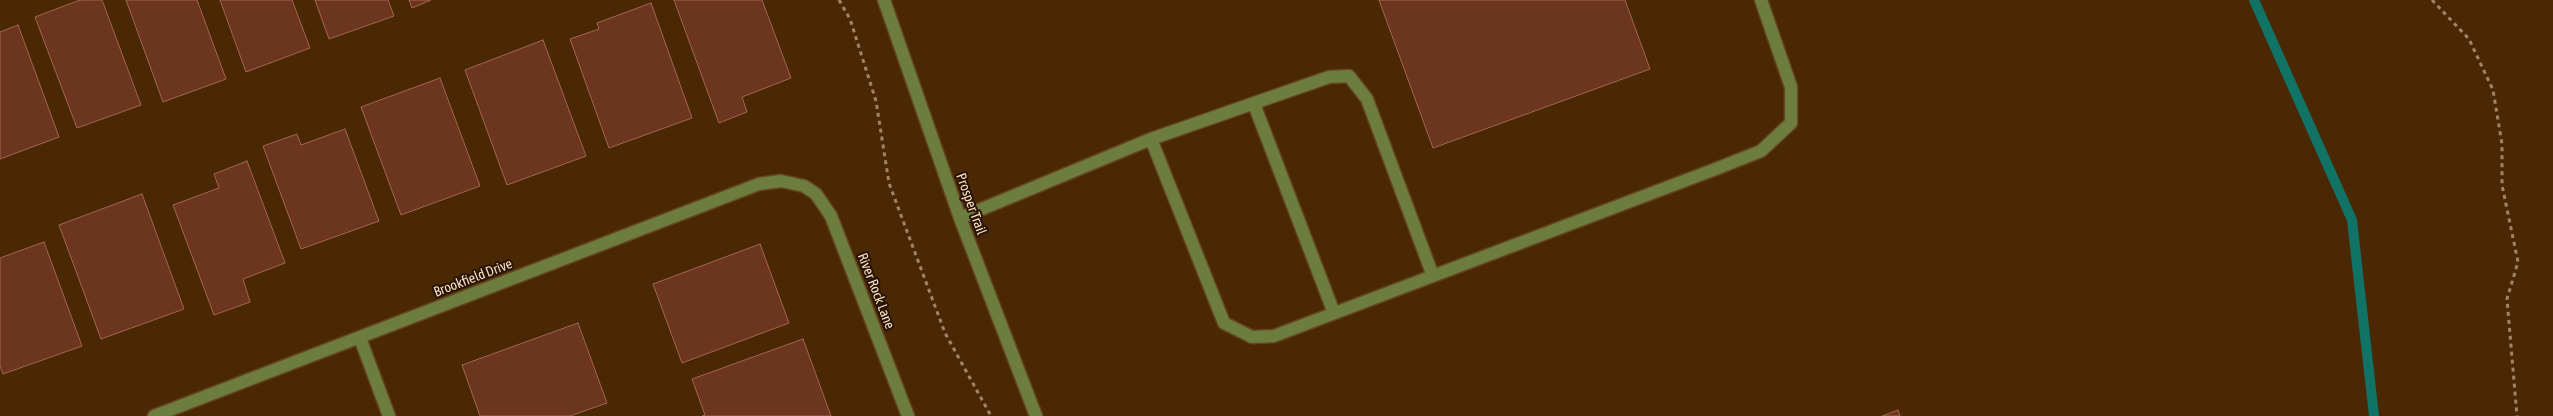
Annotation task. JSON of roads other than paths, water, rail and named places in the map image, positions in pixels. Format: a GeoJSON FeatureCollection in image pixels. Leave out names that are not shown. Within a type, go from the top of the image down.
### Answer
{"type":"FeatureCollection","features":[{"type":"Feature","properties":{"kind":"street","name":"Prosper Trail"},"geometry":{"type":"LineString","coordinates":[[884,0],[960,218],[1036,416]]}},
{"type":"Feature","properties":{"kind":"street"},"geometry":{"type":"LineString","coordinates":[[1151,139],[1224,323],[1252,337],[1274,336],[1761,151],[1791,123],[1791,87],[1761,0]]}},
{"type":"Feature","properties":{"kind":"street"},"geometry":{"type":"LineString","coordinates":[[960,218],[1151,139],[1329,77],[1349,76],[1367,99],[1433,276]]}},
{"type":"Feature","properties":{"kind":"street"},"geometry":{"type":"LineString","coordinates":[[1254,104],[1334,313]]}},
{"type":"Feature","properties":{"kind":"street","name":"Brookfield Drive"},"geometry":{"type":"LineString","coordinates":[[154,416],[759,184],[781,181],[804,186]]}},
{"type":"Feature","properties":{"kind":"street","name":"River Rock Lane"},"geometry":{"type":"LineString","coordinates":[[804,186],[816,194],[831,216],[908,416]]}},
{"type":"Feature","properties":{"kind":"street"},"geometry":{"type":"LineString","coordinates":[[360,338],[388,416]]}},
{"type":"Feature","properties":{"kind":"waterway"},"geometry":{"type":"LineString","coordinates":[[2254,0],[2352,220],[2374,416]]}}]}
